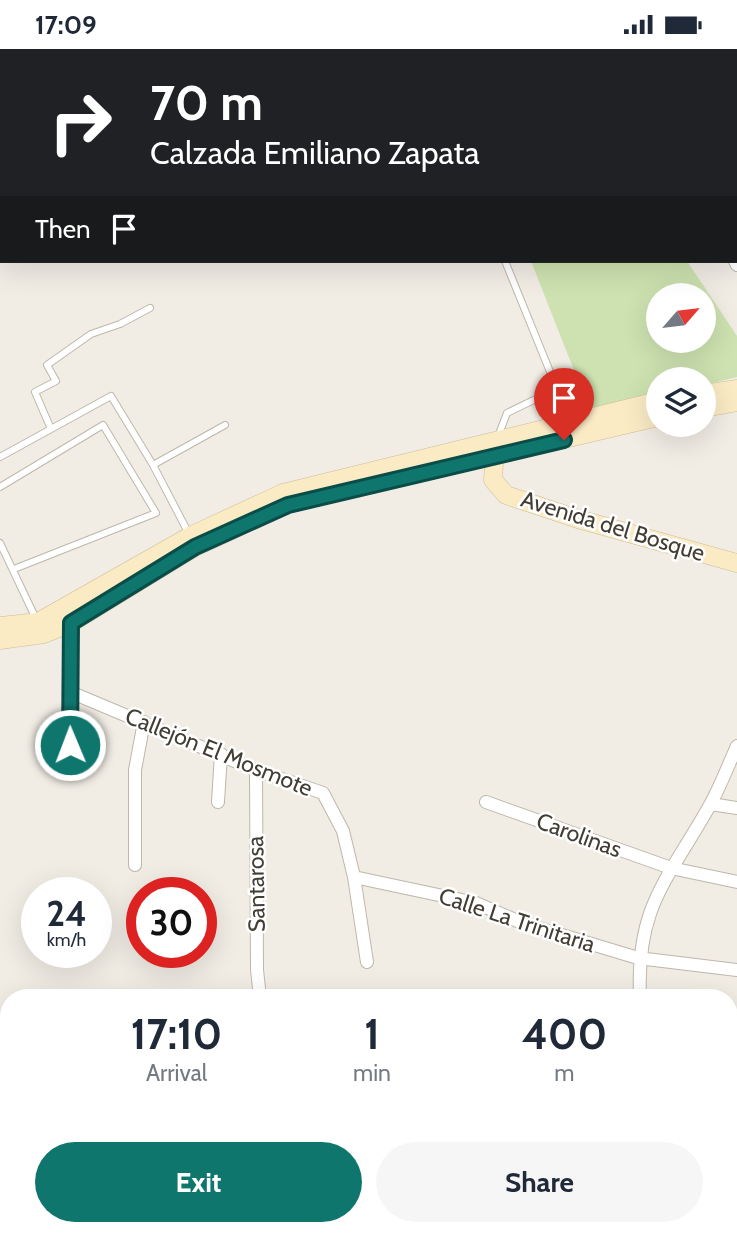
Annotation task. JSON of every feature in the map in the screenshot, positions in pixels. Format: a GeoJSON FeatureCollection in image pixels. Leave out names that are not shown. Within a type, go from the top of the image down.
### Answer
{"type":"FeatureCollection","features":[{"type":"Feature","properties":{"kind":"main road"},"geometry":{"type":"LineString","coordinates":[[716,392],[737,389]]}},
{"type":"Feature","properties":{"kind":"main road"},"geometry":{"type":"LineString","coordinates":[[716,406],[737,402]]}},
{"type":"Feature","properties":{"kind":"main road"},"geometry":{"type":"LineString","coordinates":[[0,627],[38,622],[190,536],[283,493],[646,404]]}},
{"type":"Feature","properties":{"kind":"main road"},"geometry":{"type":"LineString","coordinates":[[0,640],[44,634],[71,623],[195,547],[288,505],[646,420]]}},
{"type":"Feature","properties":{"kind":"main road","name":"Avenida del Bosque"},"geometry":{"type":"LineString","coordinates":[[497,440],[493,458],[493,480],[506,495],[578,519],[737,563]]}},
{"type":"Feature","properties":{"kind":"street"},"geometry":{"type":"LineString","coordinates":[[70,745],[71,623]]}},
{"type":"Feature","properties":{"kind":"street","name":"Callejón El Mosmote"},"geometry":{"type":"LineString","coordinates":[[70,692],[256,770],[323,793],[343,831],[354,877],[367,962]]}},
{"type":"Feature","properties":{"kind":"street"},"geometry":{"type":"LineString","coordinates":[[135,865],[135,770],[144,722]]}},
{"type":"Feature","properties":{"kind":"street"},"geometry":{"type":"LineString","coordinates":[[640,989],[638,958],[652,904],[711,804],[737,746]]}},
{"type":"Feature","properties":{"kind":"street"},"geometry":{"type":"LineString","coordinates":[[218,802],[221,754]]}},
{"type":"Feature","properties":{"kind":"street","name":"Santarosa"},"geometry":{"type":"LineString","coordinates":[[256,770],[259,989]]}},
{"type":"Feature","properties":{"kind":"street","name":"Carolinas"},"geometry":{"type":"LineString","coordinates":[[486,802],[671,868],[737,882]]}},
{"type":"Feature","properties":{"kind":"street"},"geometry":{"type":"LineString","coordinates":[[711,804],[737,808]]}},
{"type":"Feature","properties":{"kind":"street","name":"Calle La Trinitaria"},"geometry":{"type":"LineString","coordinates":[[354,877],[476,903],[522,923],[638,958],[737,970]]}},
{"type":"Feature","properties":{"kind":"lane"},"geometry":{"type":"LineString","coordinates":[[497,440],[507,413],[550,392],[555,384],[506,263]]}},
{"type":"Feature","properties":{"kind":"lane"},"geometry":{"type":"LineString","coordinates":[[51,429],[35,392],[56,381],[47,365],[90,334],[120,324],[150,308]]}},
{"type":"Feature","properties":{"kind":"lane"},"geometry":{"type":"LineString","coordinates":[[0,457],[111,396],[153,465],[190,536]]}},
{"type":"Feature","properties":{"kind":"lane"},"geometry":{"type":"LineString","coordinates":[[0,487],[103,425],[156,513],[13,569]]}},
{"type":"Feature","properties":{"kind":"lane"},"geometry":{"type":"LineString","coordinates":[[153,465],[225,425]]}},
{"type":"Feature","properties":{"kind":"lane"},"geometry":{"type":"LineString","coordinates":[[0,543],[38,622]]}},
{"type":"Feature","properties":{"kind":"green space"},"geometry":{"type":"Polygon","coordinates":[[[532,263],[688,263],[702,283],[646,283],[646,353],[716,353],[716,304],[737,336],[737,377],[716,382],[716,367],[646,367],[646,398],[590,411],[532,263]]]}},
{"type":"Feature","properties":{"kind":"route"},"geometry":{"type":"LineString","coordinates":[[70,745],[71,623],[139,581],[195,547],[288,505],[319,495],[564,440]]}}]}
